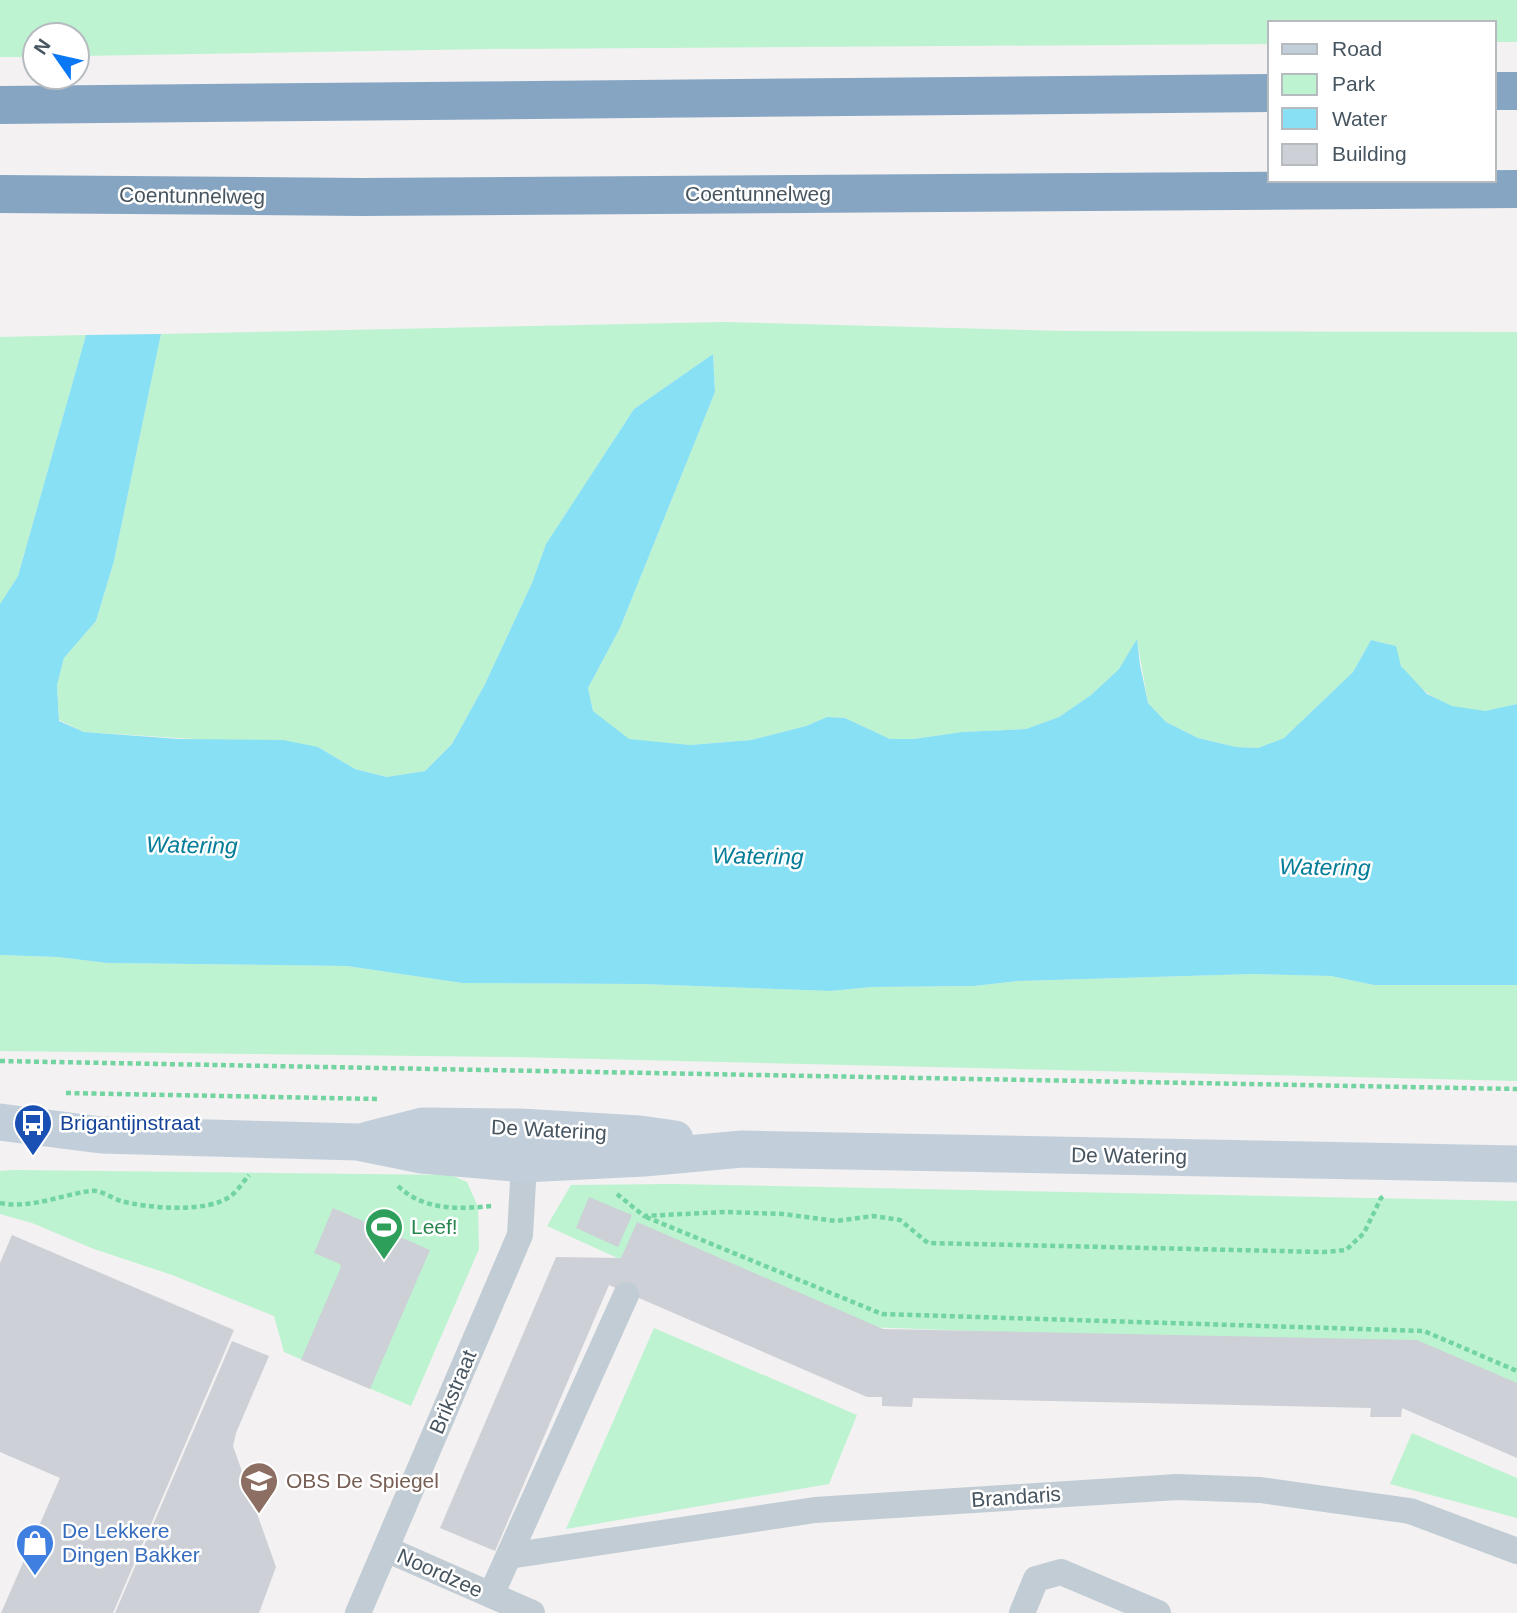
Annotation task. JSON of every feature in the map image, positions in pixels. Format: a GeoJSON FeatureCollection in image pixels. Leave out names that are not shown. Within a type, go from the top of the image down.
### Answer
{"type":"FeatureCollection","features":[{"type":"Feature","properties":{"kind":"highway"},"geometry":{"type":"LineString","coordinates":[[1496,92],[1517,91]]}},
{"type":"Feature","properties":{"kind":"highway"},"geometry":{"type":"LineString","coordinates":[[0,104],[1268,93]]}},
{"type":"Feature","properties":{"kind":"highway","name":"Coentunnelweg"},"geometry":{"type":"LineString","coordinates":[[0,194],[362,197],[1517,188]]}},
{"type":"Feature","properties":{"kind":"main road","name":"De Watering"},"geometry":{"type":"LineString","coordinates":[[0,1122],[102,1135],[358,1142],[422,1155],[524,1164],[644,1158],[742,1149],[1517,1164]]}},
{"type":"Feature","properties":{"kind":"main road","name":"De Watering"},"geometry":{"type":"LineString","coordinates":[[358,1142],[424,1126],[640,1134],[742,1149]]}},
{"type":"Feature","properties":{"kind":"main road","name":"De Watering"},"geometry":{"type":"LineString","coordinates":[[0,1145],[102,1135]]}},
{"type":"Feature","properties":{"kind":"street","name":"Brikstraat"},"geometry":{"type":"LineString","coordinates":[[358,1613],[520,1235],[524,1164],[520,1128]]}},
{"type":"Feature","properties":{"kind":"street"},"geometry":{"type":"LineString","coordinates":[[491,1595],[626,1295]]}},
{"type":"Feature","properties":{"kind":"street","name":"Brandaris"},"geometry":{"type":"LineString","coordinates":[[509,1556],[815,1510],[1177,1487],[1260,1490],[1410,1511],[1517,1550]]}},
{"type":"Feature","properties":{"kind":"street","name":"Noordzee"},"geometry":{"type":"LineString","coordinates":[[386,1549],[532,1613]]}},
{"type":"Feature","properties":{"kind":"street"},"geometry":{"type":"LineString","coordinates":[[1022,1613],[1036,1580],[1061,1572],[1158,1613]]}},
{"type":"Feature","properties":{"kind":"path"},"geometry":{"type":"LineString","coordinates":[[0,1061],[1517,1089]]}},
{"type":"Feature","properties":{"kind":"path"},"geometry":{"type":"LineString","coordinates":[[0,1203],[10,1205],[62,1198],[93,1190],[120,1201],[156,1207],[202,1206],[230,1197],[252,1172]]}},
{"type":"Feature","properties":{"kind":"path"},"geometry":{"type":"LineString","coordinates":[[393,1181],[407,1195],[446,1209],[523,1203]]}},
{"type":"Feature","properties":{"kind":"path"},"geometry":{"type":"LineString","coordinates":[[615,1192],[644,1216],[882,1314],[1424,1331],[1517,1371]]}},
{"type":"Feature","properties":{"kind":"path"},"geometry":{"type":"LineString","coordinates":[[644,1216],[725,1212],[783,1214],[836,1221],[873,1216],[900,1220],[928,1243],[1324,1252],[1346,1250],[1364,1233],[1381,1198],[1389,1194]]}},
{"type":"Feature","properties":{"kind":"green space"},"geometry":{"type":"Polygon","coordinates":[[[0,0],[1517,0],[1517,42],[1496,42],[1496,21],[1268,21],[1268,44],[490,49],[91,56],[91,21],[21,21],[21,57],[0,57],[0,0]]]}},
{"type":"Feature","properties":{"kind":"green space"},"geometry":{"type":"Polygon","coordinates":[[[724,322],[1064,331],[1517,332],[1517,704],[1485,711],[1449,705],[1417,685],[1402,667],[1396,646],[1371,640],[1353,672],[1284,738],[1258,748],[1236,747],[1198,738],[1166,722],[1148,703],[1137,640],[1119,669],[1091,695],[1059,717],[1026,729],[890,739],[845,718],[827,717],[806,726],[751,740],[690,745],[629,740],[593,711],[588,688],[620,628],[715,392],[713,354],[634,409],[546,544],[532,583],[485,684],[452,744],[425,771],[388,777],[355,769],[318,747],[84,732],[59,720],[57,685],[64,658],[96,621],[114,561],[161,334],[724,322]]]}},
{"type":"Feature","properties":{"kind":"green space"},"geometry":{"type":"Polygon","coordinates":[[[86,335],[18,576],[0,604],[0,337],[86,335]]]}},
{"type":"Feature","properties":{"kind":"green space"},"geometry":{"type":"Polygon","coordinates":[[[0,955],[58,957],[107,963],[347,966],[462,983],[641,984],[830,991],[872,987],[974,986],[1019,981],[1254,974],[1331,976],[1374,985],[1517,985],[1517,1081],[515,1057],[0,1051],[0,955]]]}},
{"type":"Feature","properties":{"kind":"green space"},"geometry":{"type":"Polygon","coordinates":[[[0,1171],[451,1175],[467,1182],[478,1207],[479,1249],[411,1406],[284,1352],[274,1316],[172,1275],[94,1249],[32,1223],[0,1214],[0,1171]]]}},
{"type":"Feature","properties":{"kind":"green space"},"geometry":{"type":"Polygon","coordinates":[[[672,1184],[1517,1201],[1517,1392],[1415,1348],[867,1327],[622,1260],[547,1226],[571,1185],[672,1184]]]}},
{"type":"Feature","properties":{"kind":"green space"},"geometry":{"type":"Polygon","coordinates":[[[654,1328],[857,1415],[829,1484],[566,1529],[654,1328]]]}},
{"type":"Feature","properties":{"kind":"green space"},"geometry":{"type":"Polygon","coordinates":[[[1412,1433],[1517,1478],[1517,1518],[1390,1484],[1412,1433]]]}},
{"type":"Feature","properties":{"kind":"water","name":"Watering"},"geometry":{"type":"Polygon","coordinates":[[[161,334],[114,561],[96,621],[64,658],[57,685],[59,721],[84,732],[179,739],[283,740],[318,747],[355,769],[387,777],[425,771],[452,744],[485,684],[532,583],[546,544],[634,409],[713,354],[715,392],[620,628],[588,688],[593,711],[629,739],[690,745],[751,740],[806,726],[827,717],[845,718],[890,739],[1026,729],[1059,717],[1091,695],[1119,669],[1137,639],[1148,703],[1166,722],[1198,738],[1236,747],[1258,748],[1284,738],[1353,672],[1371,640],[1396,646],[1401,666],[1427,694],[1452,706],[1485,711],[1517,704],[1517,985],[1374,985],[1331,976],[1254,974],[1019,981],[974,986],[872,987],[830,991],[641,984],[462,983],[347,966],[107,963],[58,957],[0,955],[0,604],[18,576],[86,335],[161,334]]]}},
{"type":"Feature","properties":{"kind":"building"},"geometry":{"type":"Polygon","coordinates":[[[589,1197],[632,1215],[618,1247],[576,1228],[589,1197]]]}},
{"type":"Feature","properties":{"kind":"building"},"geometry":{"type":"Polygon","coordinates":[[[333,1208],[430,1250],[370,1389],[301,1360],[341,1267],[340,1264],[314,1253],[333,1208]]]}},
{"type":"Feature","properties":{"kind":"building"},"geometry":{"type":"Polygon","coordinates":[[[637,1222],[883,1329],[1417,1340],[1517,1383],[1517,1458],[1402,1408],[1401,1417],[1370,1417],[1371,1408],[913,1398],[912,1407],[882,1406],[882,1397],[867,1397],[609,1285],[495,1551],[440,1528],[556,1257],[621,1258],[637,1222]]]}},
{"type":"Feature","properties":{"kind":"building"},"geometry":{"type":"Polygon","coordinates":[[[12,1235],[234,1330],[113,1613],[1,1613],[60,1478],[0,1452],[0,1263],[12,1235]]]}},
{"type":"Feature","properties":{"kind":"building"},"geometry":{"type":"Polygon","coordinates":[[[232,1341],[269,1356],[233,1446],[276,1567],[259,1613],[115,1613],[232,1341]]]}},
{"type":"Feature","properties":{"kind":"place","name":"Brigantijnstraat"},"geometry":{"type":"Point","coordinates":[33,1157]}},
{"type":"Feature","properties":{"kind":"place","name":"Leef!"},"geometry":{"type":"Point","coordinates":[384,1261]}},
{"type":"Feature","properties":{"kind":"place","name":"OBS De Spiegel"},"geometry":{"type":"Point","coordinates":[259,1515]}},
{"type":"Feature","properties":{"kind":"place","name":"De Lekkere Dingen Bakker"},"geometry":{"type":"Point","coordinates":[35,1577]}}]}
